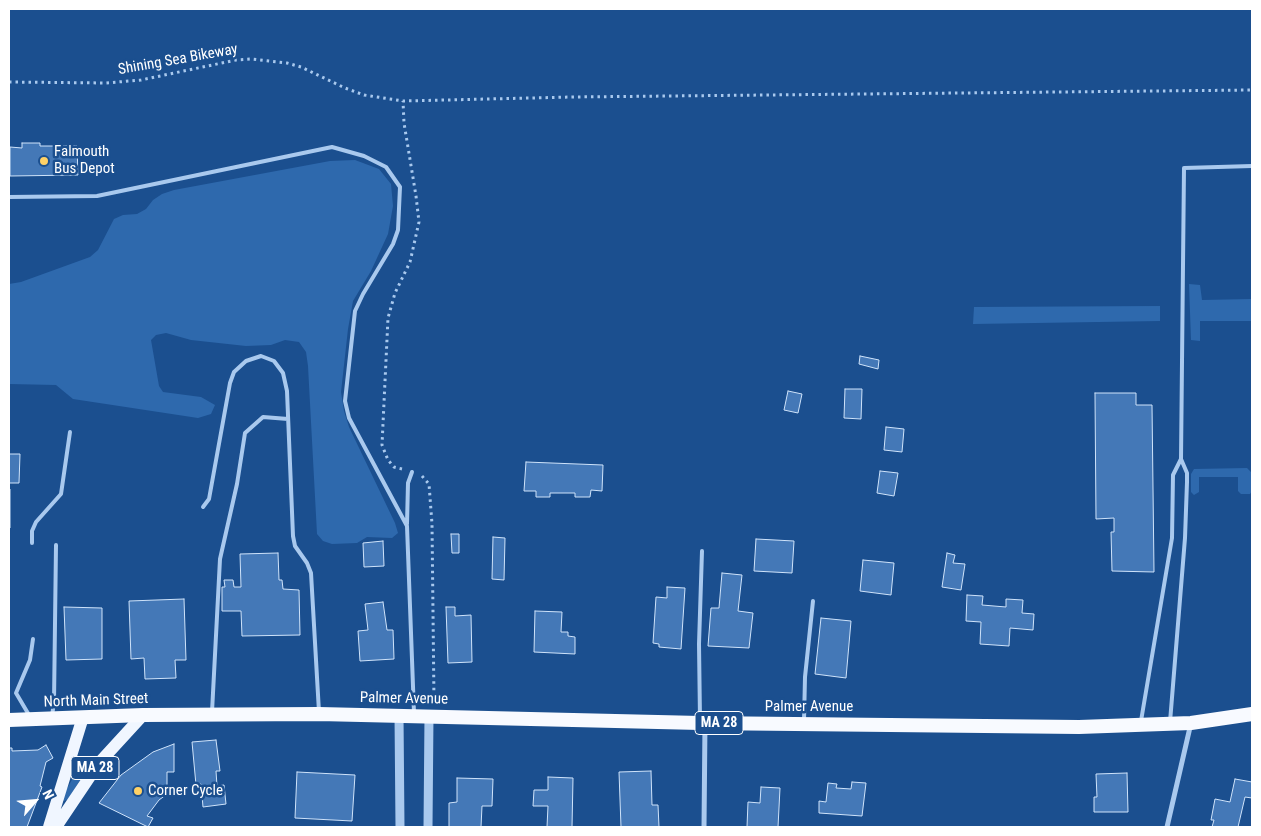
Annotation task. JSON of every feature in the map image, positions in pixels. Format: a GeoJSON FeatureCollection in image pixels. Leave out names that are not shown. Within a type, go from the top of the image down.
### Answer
{"type":"FeatureCollection","features":[{"type":"Feature","properties":{"kind":"highway","name":"Palmer Avenue"},"geometry":{"type":"LineString","coordinates":[[185,715],[414,715],[703,723],[1000,727],[1141,726],[1191,723],[1252,714]]}},
{"type":"Feature","properties":{"kind":"highway","name":"North Main Street"},"geometry":{"type":"LineString","coordinates":[[9,720],[185,715]]}},
{"type":"Feature","properties":{"kind":"main road","name":"MA 28"},"geometry":{"type":"LineString","coordinates":[[56,827],[99,763],[143,715]]}},
{"type":"Feature","properties":{"kind":"main road","name":"MA 28"},"geometry":{"type":"LineString","coordinates":[[49,827],[83,717]]}},
{"type":"Feature","properties":{"kind":"street"},"geometry":{"type":"LineString","coordinates":[[399,715],[400,827]]}},
{"type":"Feature","properties":{"kind":"street"},"geometry":{"type":"LineString","coordinates":[[428,827],[431,716]]}},
{"type":"Feature","properties":{"kind":"street"},"geometry":{"type":"LineString","coordinates":[[703,723],[704,827]]}},
{"type":"Feature","properties":{"kind":"street"},"geometry":{"type":"LineString","coordinates":[[1167,827],[1191,723]]}},
{"type":"Feature","properties":{"kind":"lane"},"geometry":{"type":"LineString","coordinates":[[9,197],[97,196],[332,147],[364,156],[386,167],[400,187],[398,230],[393,244],[355,311],[345,401],[349,418],[407,526]]}},
{"type":"Feature","properties":{"kind":"lane"},"geometry":{"type":"LineString","coordinates":[[1170,724],[1185,538],[1187,482],[1187,473],[1181,459],[1184,168],[1252,166]]}},
{"type":"Feature","properties":{"kind":"lane"},"geometry":{"type":"LineString","coordinates":[[203,507],[209,499],[230,383],[234,372],[246,361],[261,356],[274,361],[283,373],[287,391],[293,536],[295,546],[307,562],[311,573],[319,714]]}},
{"type":"Feature","properties":{"kind":"lane"},"geometry":{"type":"LineString","coordinates":[[212,714],[220,559],[237,484],[245,434],[263,418],[288,419]]}},
{"type":"Feature","properties":{"kind":"lane"},"geometry":{"type":"LineString","coordinates":[[32,544],[32,531],[36,522],[61,494],[70,432]]}},
{"type":"Feature","properties":{"kind":"lane"},"geometry":{"type":"LineString","coordinates":[[1141,726],[1172,538],[1173,475],[1181,459]]}},
{"type":"Feature","properties":{"kind":"lane"},"geometry":{"type":"LineString","coordinates":[[412,472],[408,483],[407,526],[414,715]]}},
{"type":"Feature","properties":{"kind":"lane"},"geometry":{"type":"LineString","coordinates":[[52,718],[54,702],[56,545]]}},
{"type":"Feature","properties":{"kind":"lane"},"geometry":{"type":"LineString","coordinates":[[702,551],[699,644],[703,723]]}},
{"type":"Feature","properties":{"kind":"lane"},"geometry":{"type":"LineString","coordinates":[[804,723],[805,677],[813,601]]}},
{"type":"Feature","properties":{"kind":"lane"},"geometry":{"type":"LineString","coordinates":[[31,719],[16,693],[30,660],[33,639]]}},
{"type":"Feature","properties":{"kind":"path","name":"Shining Sea Bikeway"},"geometry":{"type":"LineString","coordinates":[[9,82],[106,83],[141,80],[236,60],[266,60],[301,67],[344,88],[364,95],[403,102],[572,97],[1252,90]]}},
{"type":"Feature","properties":{"kind":"path"},"geometry":{"type":"LineString","coordinates":[[403,102],[404,123],[416,196],[418,222],[410,262],[395,293],[388,318],[382,445],[388,460],[394,468],[424,477],[429,484],[432,524],[431,716]]}},
{"type":"Feature","properties":{"kind":"shaded area"},"geometry":{"type":"Polygon","coordinates":[[[355,160],[379,169],[391,184],[393,206],[388,234],[371,271],[353,301],[341,392],[349,427],[395,523],[398,533],[392,538],[367,537],[357,543],[332,544],[323,541],[317,534],[308,366],[306,352],[299,342],[285,340],[271,345],[246,346],[191,340],[166,333],[156,335],[151,340],[159,386],[163,392],[201,397],[215,405],[211,414],[198,418],[73,399],[56,385],[9,384],[9,284],[21,282],[90,257],[98,250],[114,219],[123,215],[137,214],[146,209],[153,200],[162,194],[174,190],[330,161],[355,160]]]}},
{"type":"Feature","properties":{"kind":"shaded area"},"geometry":{"type":"Polygon","coordinates":[[[1189,284],[1200,285],[1202,300],[1252,299],[1252,321],[1200,321],[1200,341],[1191,340],[1189,284]]]}},
{"type":"Feature","properties":{"kind":"shaded area"},"geometry":{"type":"Polygon","coordinates":[[[1160,306],[1160,321],[973,324],[974,307],[1160,306]]]}},
{"type":"Feature","properties":{"kind":"shaded area"},"geometry":{"type":"Polygon","coordinates":[[[1247,468],[1252,473],[1252,491],[1250,494],[1241,494],[1238,491],[1238,477],[1199,477],[1199,492],[1194,495],[1191,492],[1191,474],[1194,469],[1247,468]]]}},
{"type":"Feature","properties":{"kind":"shaded area"},"geometry":{"type":"Polygon","coordinates":[[[86,757],[91,760],[91,763],[68,799],[64,801],[62,799],[64,794],[86,757]]]}},
{"type":"Feature","properties":{"kind":"building","name":"Falmouth Bus Depot"},"geometry":{"type":"Polygon","coordinates":[[[22,143],[40,143],[40,146],[77,146],[78,175],[10,176],[10,147],[22,148],[22,143]]]}},
{"type":"Feature","properties":{"kind":"building"},"geometry":{"type":"Polygon","coordinates":[[[860,356],[879,360],[878,369],[859,364],[860,356]]]}},
{"type":"Feature","properties":{"kind":"building"},"geometry":{"type":"Polygon","coordinates":[[[845,389],[862,389],[861,419],[844,418],[845,389]]]}},
{"type":"Feature","properties":{"kind":"building"},"geometry":{"type":"Polygon","coordinates":[[[788,391],[802,394],[798,413],[784,410],[788,391]]]}},
{"type":"Feature","properties":{"kind":"building"},"geometry":{"type":"Polygon","coordinates":[[[1095,393],[1136,393],[1136,405],[1152,405],[1154,572],[1112,571],[1111,532],[1114,532],[1114,518],[1096,519],[1095,393]]]}},
{"type":"Feature","properties":{"kind":"building"},"geometry":{"type":"Polygon","coordinates":[[[886,427],[904,429],[902,452],[884,450],[886,427]]]}},
{"type":"Feature","properties":{"kind":"building"},"geometry":{"type":"Polygon","coordinates":[[[9,454],[20,454],[19,483],[9,483],[9,454]]]}},
{"type":"Feature","properties":{"kind":"building"},"geometry":{"type":"Polygon","coordinates":[[[526,462],[603,465],[602,491],[591,490],[590,497],[575,497],[575,493],[550,493],[550,497],[536,497],[536,491],[524,491],[526,462]]]}},
{"type":"Feature","properties":{"kind":"building"},"geometry":{"type":"Polygon","coordinates":[[[880,471],[898,473],[894,496],[877,493],[880,471]]]}},
{"type":"Feature","properties":{"kind":"building"},"geometry":{"type":"Polygon","coordinates":[[[10,489],[10,528],[9,528],[10,489]]]}},
{"type":"Feature","properties":{"kind":"building"},"geometry":{"type":"Polygon","coordinates":[[[451,534],[459,534],[459,553],[452,553],[451,534]]]}},
{"type":"Feature","properties":{"kind":"building"},"geometry":{"type":"Polygon","coordinates":[[[493,537],[505,538],[504,580],[492,579],[493,537]]]}},
{"type":"Feature","properties":{"kind":"building"},"geometry":{"type":"Polygon","coordinates":[[[756,539],[794,541],[792,573],[754,571],[756,539]]]}},
{"type":"Feature","properties":{"kind":"building"},"geometry":{"type":"Polygon","coordinates":[[[383,541],[384,566],[364,567],[363,543],[383,541]]]}},
{"type":"Feature","properties":{"kind":"building"},"geometry":{"type":"Polygon","coordinates":[[[278,553],[279,580],[282,580],[283,589],[299,590],[300,635],[242,636],[241,611],[222,611],[222,587],[225,587],[224,580],[233,580],[234,587],[241,587],[240,554],[278,553]]]}},
{"type":"Feature","properties":{"kind":"building"},"geometry":{"type":"Polygon","coordinates":[[[947,553],[955,555],[953,563],[965,564],[961,590],[942,587],[947,553]]]}},
{"type":"Feature","properties":{"kind":"building"},"geometry":{"type":"Polygon","coordinates":[[[863,560],[894,563],[891,595],[860,591],[863,560]]]}},
{"type":"Feature","properties":{"kind":"building"},"geometry":{"type":"Polygon","coordinates":[[[722,573],[742,575],[738,611],[753,613],[749,648],[708,646],[711,608],[719,608],[722,573]]]}},
{"type":"Feature","properties":{"kind":"building"},"geometry":{"type":"Polygon","coordinates":[[[667,587],[685,588],[681,649],[659,647],[659,644],[653,643],[656,597],[667,598],[667,587]]]}},
{"type":"Feature","properties":{"kind":"building"},"geometry":{"type":"Polygon","coordinates":[[[967,595],[983,596],[982,605],[1006,607],[1006,599],[1023,600],[1022,613],[1034,614],[1033,630],[1010,628],[1009,646],[980,644],[981,622],[966,621],[967,595]]]}},
{"type":"Feature","properties":{"kind":"building"},"geometry":{"type":"Polygon","coordinates":[[[184,599],[186,660],[175,660],[176,678],[145,679],[144,658],[131,659],[129,601],[184,599]]]}},
{"type":"Feature","properties":{"kind":"building"},"geometry":{"type":"Polygon","coordinates":[[[383,602],[387,630],[393,630],[394,659],[360,661],[358,631],[368,630],[365,604],[383,602]]]}},
{"type":"Feature","properties":{"kind":"building"},"geometry":{"type":"Polygon","coordinates":[[[64,607],[102,608],[102,659],[66,660],[64,607]]]}},
{"type":"Feature","properties":{"kind":"building"},"geometry":{"type":"Polygon","coordinates":[[[446,607],[455,607],[455,616],[471,615],[472,662],[448,663],[446,607]]]}},
{"type":"Feature","properties":{"kind":"building"},"geometry":{"type":"Polygon","coordinates":[[[535,611],[562,612],[561,632],[568,632],[568,636],[575,637],[575,654],[534,652],[535,611]]]}},
{"type":"Feature","properties":{"kind":"building"},"geometry":{"type":"Polygon","coordinates":[[[821,618],[851,621],[846,678],[815,674],[821,618]]]}},
{"type":"Feature","properties":{"kind":"building"},"geometry":{"type":"Polygon","coordinates":[[[216,740],[220,771],[216,771],[217,786],[224,785],[226,804],[203,807],[201,784],[196,785],[192,742],[216,740]]]}},
{"type":"Feature","properties":{"kind":"building"},"geometry":{"type":"Polygon","coordinates":[[[174,744],[174,772],[167,772],[167,794],[159,800],[147,816],[153,818],[148,827],[99,803],[121,775],[153,752],[174,744]]]}},
{"type":"Feature","properties":{"kind":"building"},"geometry":{"type":"Polygon","coordinates":[[[46,745],[53,758],[46,762],[40,786],[42,787],[27,827],[9,827],[9,748],[12,748],[12,751],[38,750],[46,745]]]}},
{"type":"Feature","properties":{"kind":"building"},"geometry":{"type":"Polygon","coordinates":[[[651,771],[652,805],[658,805],[659,827],[621,827],[619,772],[651,771]]]}},
{"type":"Feature","properties":{"kind":"building"},"geometry":{"type":"Polygon","coordinates":[[[297,772],[355,775],[352,821],[295,818],[297,772]]]}},
{"type":"Feature","properties":{"kind":"building"},"geometry":{"type":"Polygon","coordinates":[[[1127,773],[1128,812],[1094,812],[1094,797],[1097,797],[1096,774],[1127,773]]]}},
{"type":"Feature","properties":{"kind":"building"},"geometry":{"type":"Polygon","coordinates":[[[548,777],[573,778],[572,827],[547,827],[548,806],[533,806],[534,790],[548,790],[548,777]]]}},
{"type":"Feature","properties":{"kind":"building"},"geometry":{"type":"Polygon","coordinates":[[[457,778],[493,779],[492,806],[482,806],[481,827],[449,827],[449,803],[457,802],[457,778]]]}},
{"type":"Feature","properties":{"kind":"building"},"geometry":{"type":"Polygon","coordinates":[[[1235,779],[1252,782],[1252,798],[1245,797],[1238,827],[1212,827],[1214,820],[1211,820],[1215,799],[1230,802],[1235,779]]]}},
{"type":"Feature","properties":{"kind":"building"},"geometry":{"type":"Polygon","coordinates":[[[852,782],[866,783],[862,816],[819,813],[819,801],[826,802],[828,783],[837,784],[836,788],[851,789],[852,782]]]}},
{"type":"Feature","properties":{"kind":"building"},"geometry":{"type":"Polygon","coordinates":[[[761,787],[780,788],[778,827],[747,827],[748,802],[760,803],[761,787]]]}},
{"type":"Feature","properties":{"kind":"place","name":"Falmouth Bus Depot"},"geometry":{"type":"Point","coordinates":[44,161]}},
{"type":"Feature","properties":{"kind":"place","name":"Corner Cycle"},"geometry":{"type":"Point","coordinates":[138,791]}}]}
